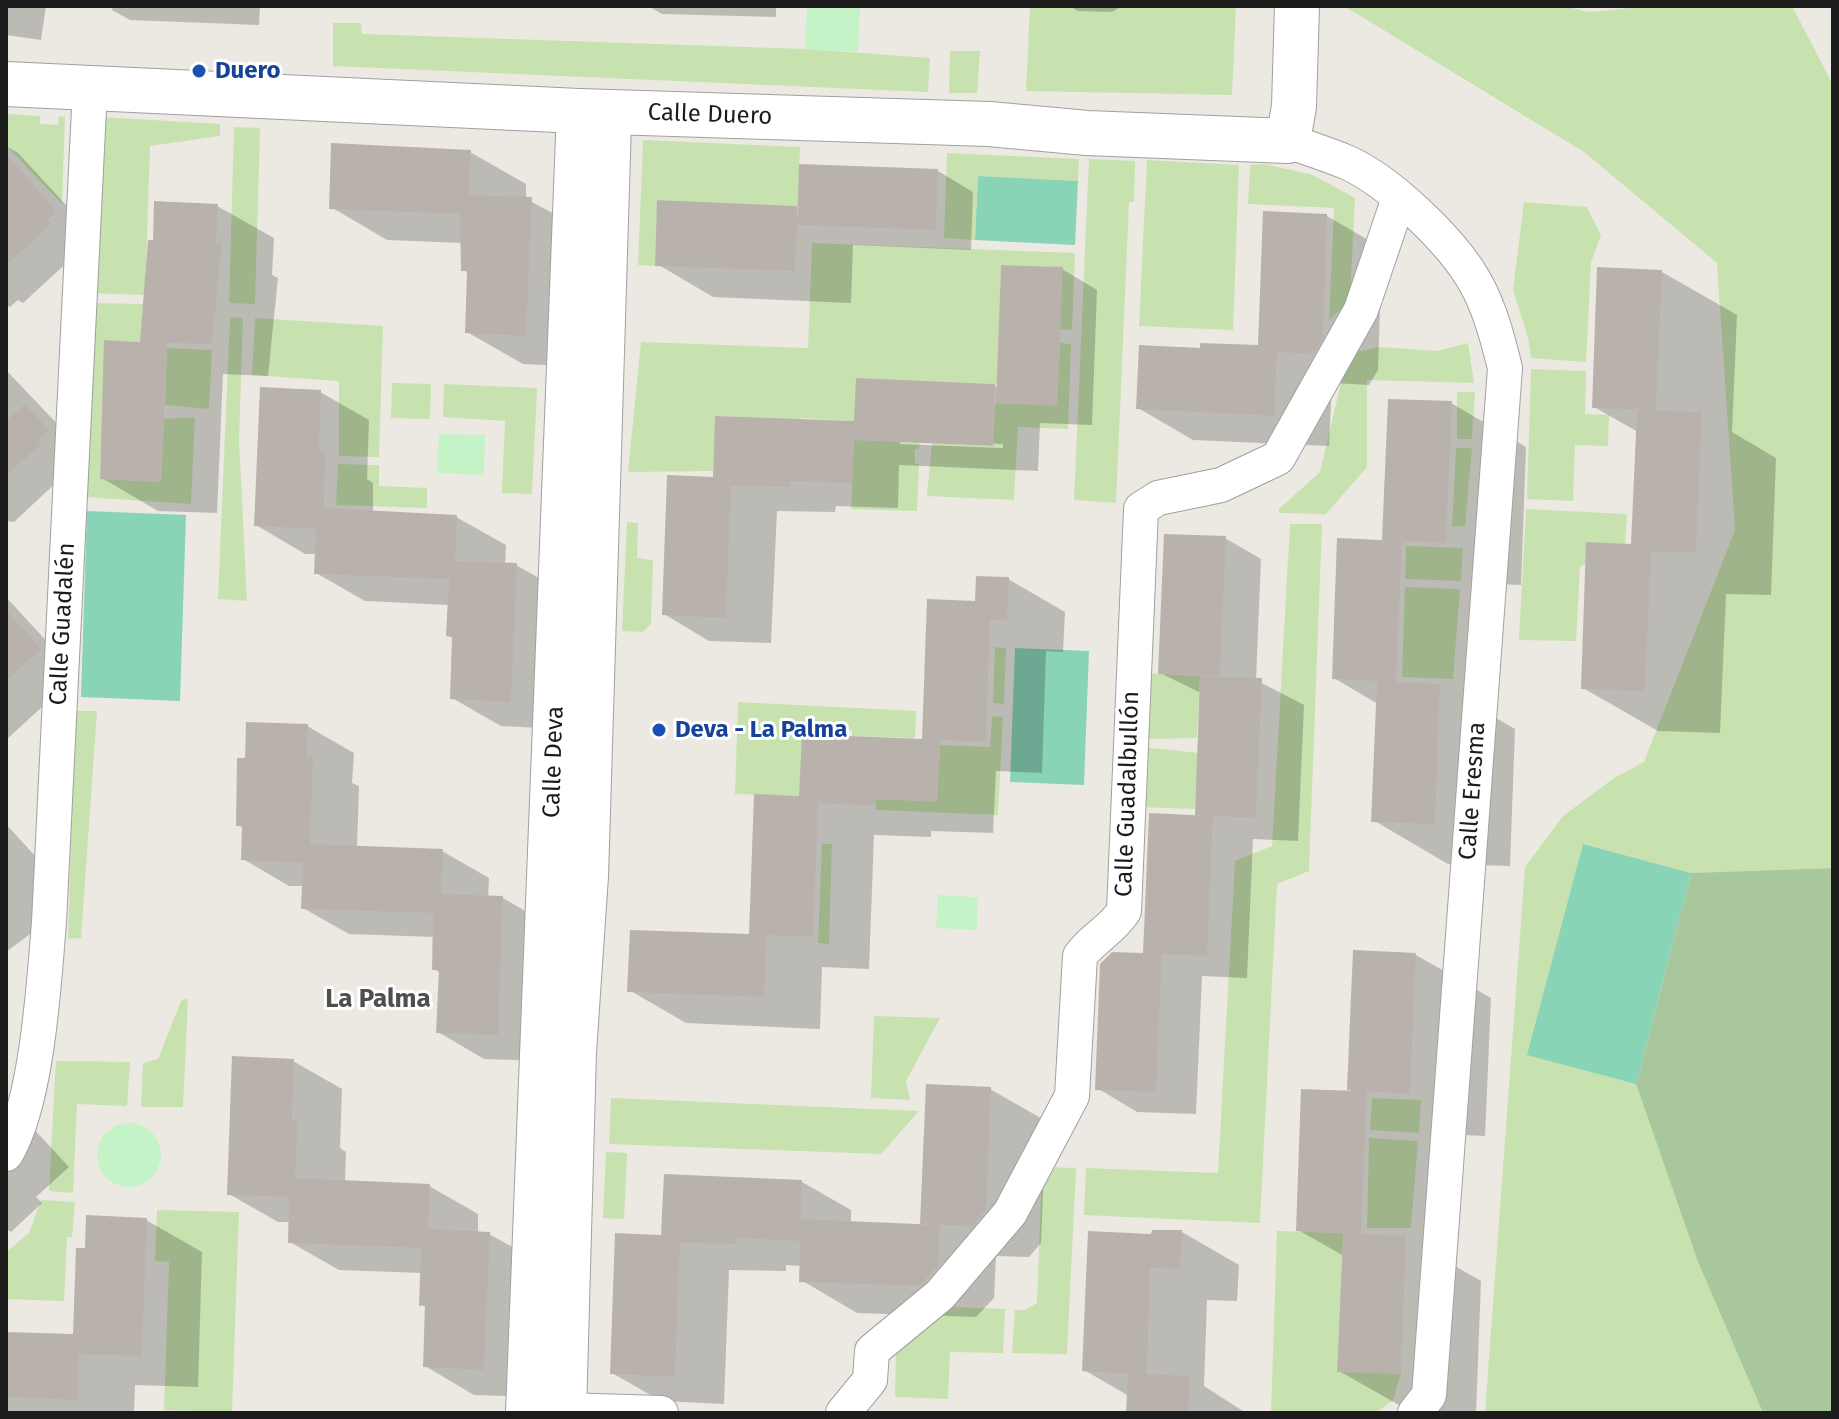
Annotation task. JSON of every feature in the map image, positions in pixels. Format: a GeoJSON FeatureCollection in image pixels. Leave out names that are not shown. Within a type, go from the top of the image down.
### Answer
{"type":"FeatureCollection","features":[{"type":"Feature","properties":{"kind":"street"},"geometry":{"type":"LineString","coordinates":[[1288,141],[1294,106],[1297,6]]}},
{"type":"Feature","properties":{"kind":"street","name":"Calle Duero"},"geometry":{"type":"LineString","coordinates":[[6,84],[594,111],[989,124],[1087,133],[1288,141],[1348,163],[1399,198]]}},
{"type":"Feature","properties":{"kind":"street","name":"Calle Guadalén"},"geometry":{"type":"LineString","coordinates":[[6,1154],[19,1133],[42,1005],[49,922],[90,88]]}},
{"type":"Feature","properties":{"kind":"street","name":"Calle Deva"},"geometry":{"type":"LineString","coordinates":[[552,1412],[586,861],[594,111]]}},
{"type":"Feature","properties":{"kind":"street","name":"Calle Guadalbullón"},"geometry":{"type":"LineString","coordinates":[[843,1413],[870,1380],[872,1351],[940,1295],[1010,1213],[1072,1096],[1080,956],[1088,945],[1114,927],[1124,911],[1141,509],[1158,498],[1221,485],[1278,458],[1361,310],[1399,198]]}},
{"type":"Feature","properties":{"kind":"street","name":"Calle Eresma"},"geometry":{"type":"LineString","coordinates":[[1399,198],[1433,230],[1474,281],[1505,368],[1429,1395],[1415,1413]]}},
{"type":"Feature","properties":{"kind":"street"},"geometry":{"type":"LineString","coordinates":[[552,1412],[661,1413]]}},
{"type":"Feature","properties":{"kind":"green space"},"geometry":{"type":"Polygon","coordinates":[[[807,6],[860,6],[858,52],[805,49],[807,6]]]}},
{"type":"Feature","properties":{"kind":"green space"},"geometry":{"type":"Polygon","coordinates":[[[1030,6],[1236,6],[1232,95],[1026,91],[1030,6]]]}},
{"type":"Feature","properties":{"kind":"green space"},"geometry":{"type":"Polygon","coordinates":[[[1344,6],[1564,6],[1588,12],[1652,6],[1792,6],[1833,85],[1833,868],[1691,873],[1583,844],[1528,1054],[1636,1084],[1698,1262],[1763,1413],[1485,1413],[1525,867],[1563,816],[1614,778],[1644,762],[1735,530],[1717,263],[1584,152],[1344,6]]]}},
{"type":"Feature","properties":{"kind":"green space"},"geometry":{"type":"Polygon","coordinates":[[[333,23],[361,23],[362,34],[805,49],[930,58],[928,92],[333,66],[333,23]]]}},
{"type":"Feature","properties":{"kind":"green space"},"geometry":{"type":"Polygon","coordinates":[[[950,51],[980,51],[977,93],[949,93],[950,51]]]}},
{"type":"Feature","properties":{"kind":"green space"},"geometry":{"type":"Polygon","coordinates":[[[6,114],[40,116],[40,124],[58,125],[59,116],[65,117],[62,204],[6,145],[6,114]]]}},
{"type":"Feature","properties":{"kind":"green space"},"geometry":{"type":"Polygon","coordinates":[[[100,117],[220,124],[220,136],[150,146],[145,295],[91,293],[100,117]]]}},
{"type":"Feature","properties":{"kind":"green space"},"geometry":{"type":"Polygon","coordinates":[[[234,127],[260,128],[255,304],[229,303],[234,127]]]}},
{"type":"Feature","properties":{"kind":"green space"},"geometry":{"type":"Polygon","coordinates":[[[643,140],[800,147],[798,206],[658,200],[655,266],[638,265],[643,140]]]}},
{"type":"Feature","properties":{"kind":"green space"},"geometry":{"type":"Polygon","coordinates":[[[947,153],[1079,159],[1078,181],[978,176],[975,240],[944,238],[947,153]]]}},
{"type":"Feature","properties":{"kind":"green space"},"geometry":{"type":"Polygon","coordinates":[[[1089,159],[1135,161],[1134,202],[1129,202],[1116,503],[1074,500],[1089,159]]]}},
{"type":"Feature","properties":{"kind":"green space"},"geometry":{"type":"Polygon","coordinates":[[[1147,160],[1239,165],[1233,330],[1139,326],[1147,160]]]}},
{"type":"Feature","properties":{"kind":"green space"},"geometry":{"type":"Polygon","coordinates":[[[1264,164],[1313,175],[1355,198],[1350,301],[1329,320],[1334,208],[1248,204],[1250,165],[1264,164]]]}},
{"type":"Feature","properties":{"kind":"green space"},"geometry":{"type":"Polygon","coordinates":[[[978,176],[1078,181],[1075,245],[975,240],[978,176]]]}},
{"type":"Feature","properties":{"kind":"green space"},"geometry":{"type":"Polygon","coordinates":[[[1524,202],[1587,207],[1601,235],[1591,262],[1586,362],[1531,358],[1528,337],[1513,290],[1524,202]]]}},
{"type":"Feature","properties":{"kind":"green space"},"geometry":{"type":"Polygon","coordinates":[[[812,243],[1075,253],[1072,330],[1060,329],[1062,267],[1001,265],[997,384],[943,382],[854,421],[801,418],[801,424],[768,418],[716,416],[713,471],[628,472],[641,342],[808,348],[812,243]]]}},
{"type":"Feature","properties":{"kind":"green space"},"geometry":{"type":"Polygon","coordinates":[[[91,303],[143,304],[142,342],[105,340],[100,479],[161,482],[164,419],[195,417],[191,504],[84,497],[91,303]]]}},
{"type":"Feature","properties":{"kind":"green space"},"geometry":{"type":"Polygon","coordinates":[[[230,317],[243,318],[239,440],[247,601],[218,599],[230,317]]]}},
{"type":"Feature","properties":{"kind":"green space"},"geometry":{"type":"Polygon","coordinates":[[[255,318],[383,326],[379,457],[339,456],[339,381],[252,375],[255,318]]]}},
{"type":"Feature","properties":{"kind":"green space"},"geometry":{"type":"Polygon","coordinates":[[[1060,343],[1071,344],[1068,429],[1018,427],[1014,500],[927,496],[932,443],[993,446],[995,403],[1057,405],[1060,343]]]}},
{"type":"Feature","properties":{"kind":"green space"},"geometry":{"type":"Polygon","coordinates":[[[1468,343],[1474,383],[1367,380],[1367,467],[1326,514],[1279,513],[1279,509],[1320,472],[1343,374],[1356,352],[1378,347],[1437,351],[1468,343]]]}},
{"type":"Feature","properties":{"kind":"green space"},"geometry":{"type":"Polygon","coordinates":[[[167,348],[212,350],[209,409],[165,405],[167,348]]]}},
{"type":"Feature","properties":{"kind":"green space"},"geometry":{"type":"Polygon","coordinates":[[[1531,369],[1586,371],[1585,414],[1609,415],[1608,446],[1575,445],[1573,501],[1527,499],[1531,369]]]}},
{"type":"Feature","properties":{"kind":"green space"},"geometry":{"type":"Polygon","coordinates":[[[392,383],[431,384],[430,419],[391,418],[392,383]]]}},
{"type":"Feature","properties":{"kind":"green space"},"geometry":{"type":"Polygon","coordinates":[[[444,384],[537,388],[532,494],[502,493],[505,421],[443,417],[444,384]]]}},
{"type":"Feature","properties":{"kind":"green space"},"geometry":{"type":"Polygon","coordinates":[[[1457,392],[1475,392],[1472,439],[1457,439],[1457,392]]]}},
{"type":"Feature","properties":{"kind":"green space"},"geometry":{"type":"Polygon","coordinates":[[[439,434],[485,435],[484,475],[437,473],[439,434]]]}},
{"type":"Feature","properties":{"kind":"green space"},"geometry":{"type":"Polygon","coordinates":[[[854,440],[920,442],[919,449],[915,449],[915,464],[919,464],[917,511],[851,509],[854,440]]]}},
{"type":"Feature","properties":{"kind":"green space"},"geometry":{"type":"Polygon","coordinates":[[[1456,448],[1472,448],[1465,526],[1452,527],[1456,448]]]}},
{"type":"Feature","properties":{"kind":"green space"},"geometry":{"type":"Polygon","coordinates":[[[338,464],[379,465],[379,486],[427,488],[427,508],[336,505],[338,464]]]}},
{"type":"Feature","properties":{"kind":"green space"},"geometry":{"type":"Polygon","coordinates":[[[1526,509],[1627,514],[1625,544],[1580,567],[1576,641],[1519,640],[1526,509]]]}},
{"type":"Feature","properties":{"kind":"green space"},"geometry":{"type":"Polygon","coordinates":[[[87,511],[186,515],[180,701],[81,697],[87,511]]]}},
{"type":"Feature","properties":{"kind":"green space"},"geometry":{"type":"Polygon","coordinates":[[[627,522],[638,523],[637,558],[653,560],[651,624],[643,632],[622,631],[627,522]]]}},
{"type":"Feature","properties":{"kind":"green space"},"geometry":{"type":"Polygon","coordinates":[[[1290,524],[1322,524],[1309,871],[1277,884],[1260,1223],[1084,1215],[1086,1168],[1218,1173],[1235,861],[1272,846],[1290,524]]]}},
{"type":"Feature","properties":{"kind":"green space"},"geometry":{"type":"Polygon","coordinates":[[[1406,546],[1463,548],[1461,581],[1405,579],[1406,546]]]}},
{"type":"Feature","properties":{"kind":"green space"},"geometry":{"type":"Polygon","coordinates":[[[1405,587],[1460,589],[1453,679],[1402,677],[1405,587]]]}},
{"type":"Feature","properties":{"kind":"green space"},"geometry":{"type":"Polygon","coordinates":[[[995,647],[1006,648],[1004,704],[993,703],[995,647]]]}},
{"type":"Feature","properties":{"kind":"green space"},"geometry":{"type":"Polygon","coordinates":[[[1015,648],[1089,651],[1084,785],[1010,782],[1015,648]]]}},
{"type":"Feature","properties":{"kind":"green space"},"geometry":{"type":"Polygon","coordinates":[[[1144,673],[1200,676],[1197,738],[1141,739],[1144,673]]]}},
{"type":"Feature","properties":{"kind":"green space"},"geometry":{"type":"Polygon","coordinates":[[[738,702],[916,711],[915,738],[852,736],[852,730],[838,729],[799,796],[735,794],[738,702]]]}},
{"type":"Feature","properties":{"kind":"green space"},"geometry":{"type":"Polygon","coordinates":[[[75,711],[97,711],[81,938],[68,939],[75,711]]]}},
{"type":"Feature","properties":{"kind":"green space"},"geometry":{"type":"Polygon","coordinates":[[[992,716],[1003,717],[998,815],[876,810],[875,799],[937,801],[940,745],[990,747],[992,716]]]}},
{"type":"Feature","properties":{"kind":"green space"},"geometry":{"type":"Polygon","coordinates":[[[1141,747],[1198,753],[1196,809],[1138,807],[1141,747]]]}},
{"type":"Feature","properties":{"kind":"green space"},"geometry":{"type":"Polygon","coordinates":[[[822,844],[832,844],[829,944],[818,943],[822,844]]]}},
{"type":"Feature","properties":{"kind":"green space"},"geometry":{"type":"Polygon","coordinates":[[[1583,844],[1691,873],[1636,1084],[1527,1055],[1583,844]]]}},
{"type":"Feature","properties":{"kind":"green space"},"geometry":{"type":"Polygon","coordinates":[[[1833,868],[1833,1413],[1763,1413],[1698,1262],[1636,1084],[1691,873],[1833,868]]]}},
{"type":"Feature","properties":{"kind":"green space"},"geometry":{"type":"Polygon","coordinates":[[[938,895],[978,897],[977,930],[936,928],[938,895]]]}},
{"type":"Feature","properties":{"kind":"green space"},"geometry":{"type":"Polygon","coordinates":[[[188,998],[183,1107],[141,1107],[143,1063],[158,1059],[181,1001],[188,998]]]}},
{"type":"Feature","properties":{"kind":"green space"},"geometry":{"type":"Polygon","coordinates":[[[874,1016],[940,1018],[906,1081],[910,1100],[871,1098],[874,1016]]]}},
{"type":"Feature","properties":{"kind":"green space"},"geometry":{"type":"Polygon","coordinates":[[[56,1061],[130,1062],[127,1106],[77,1104],[73,1193],[49,1191],[56,1061]]]}},
{"type":"Feature","properties":{"kind":"green space"},"geometry":{"type":"Polygon","coordinates":[[[611,1098],[919,1111],[881,1154],[609,1144],[611,1098]]]}},
{"type":"Feature","properties":{"kind":"green space"},"geometry":{"type":"Polygon","coordinates":[[[1372,1098],[1421,1100],[1419,1133],[1370,1130],[1372,1098]]]}},
{"type":"Feature","properties":{"kind":"green space"},"geometry":{"type":"Polygon","coordinates":[[[123,1123],[135,1123],[152,1132],[159,1143],[159,1167],[152,1178],[135,1187],[123,1187],[111,1182],[102,1173],[97,1161],[97,1149],[102,1137],[111,1128],[123,1123]]]}},
{"type":"Feature","properties":{"kind":"green space"},"geometry":{"type":"Polygon","coordinates":[[[1369,1138],[1418,1141],[1411,1228],[1367,1228],[1369,1138]]]}},
{"type":"Feature","properties":{"kind":"green space"},"geometry":{"type":"Polygon","coordinates":[[[606,1152],[627,1153],[624,1219],[603,1218],[606,1152]]]}},
{"type":"Feature","properties":{"kind":"green space"},"geometry":{"type":"Polygon","coordinates":[[[1042,1167],[1076,1168],[1067,1354],[1012,1353],[1015,1310],[1025,1310],[1037,1303],[1042,1167]]]}},
{"type":"Feature","properties":{"kind":"green space"},"geometry":{"type":"Polygon","coordinates":[[[41,1200],[75,1202],[72,1237],[67,1237],[64,1301],[6,1299],[6,1252],[29,1233],[41,1200]]]}},
{"type":"Feature","properties":{"kind":"green space"},"geometry":{"type":"Polygon","coordinates":[[[157,1210],[239,1212],[232,1412],[164,1410],[169,1262],[155,1261],[157,1210]]]}},
{"type":"Feature","properties":{"kind":"green space"},"geometry":{"type":"Polygon","coordinates":[[[1277,1231],[1343,1233],[1337,1371],[1401,1374],[1393,1400],[1376,1413],[1271,1413],[1277,1231]]]}},
{"type":"Feature","properties":{"kind":"green space"},"geometry":{"type":"Polygon","coordinates":[[[954,1307],[1005,1309],[1003,1353],[950,1352],[948,1399],[895,1397],[896,1353],[954,1307]]]}},
{"type":"Feature","properties":{"kind":"building"},"geometry":{"type":"Polygon","coordinates":[[[331,143],[471,150],[469,195],[532,197],[526,336],[465,333],[467,271],[461,271],[460,214],[329,209],[331,143]]]}},
{"type":"Feature","properties":{"kind":"building"},"geometry":{"type":"Polygon","coordinates":[[[6,155],[57,211],[47,221],[51,224],[6,266],[6,155]]]}},
{"type":"Feature","properties":{"kind":"building"},"geometry":{"type":"Polygon","coordinates":[[[799,164],[938,169],[936,230],[797,225],[799,164]]]}},
{"type":"Feature","properties":{"kind":"building"},"geometry":{"type":"Polygon","coordinates":[[[657,200],[798,206],[795,271],[655,266],[657,200]]]}},
{"type":"Feature","properties":{"kind":"building"},"geometry":{"type":"Polygon","coordinates":[[[154,201],[218,204],[216,243],[222,243],[212,344],[167,343],[161,482],[100,479],[104,340],[140,342],[148,240],[153,240],[154,201]]]}},
{"type":"Feature","properties":{"kind":"building"},"geometry":{"type":"Polygon","coordinates":[[[1263,211],[1327,214],[1323,338],[1314,354],[1277,352],[1274,416],[1136,409],[1139,345],[1200,348],[1200,343],[1258,345],[1263,211]]]}},
{"type":"Feature","properties":{"kind":"building"},"geometry":{"type":"Polygon","coordinates":[[[1001,265],[1063,267],[1057,406],[996,403],[1001,265]]]}},
{"type":"Feature","properties":{"kind":"building"},"geometry":{"type":"Polygon","coordinates":[[[1597,267],[1662,270],[1656,410],[1592,408],[1597,267]]]}},
{"type":"Feature","properties":{"kind":"building"},"geometry":{"type":"Polygon","coordinates":[[[856,378],[995,384],[993,446],[854,440],[852,483],[790,481],[790,487],[731,486],[726,618],[662,615],[667,475],[713,477],[715,416],[854,421],[856,378]]]}},
{"type":"Feature","properties":{"kind":"building"},"geometry":{"type":"Polygon","coordinates":[[[260,387],[321,390],[319,452],[325,452],[324,508],[457,515],[455,561],[517,563],[511,702],[450,699],[452,637],[446,636],[449,579],[314,574],[316,529],[254,526],[260,387]]]}},
{"type":"Feature","properties":{"kind":"building"},"geometry":{"type":"Polygon","coordinates":[[[1388,399],[1452,401],[1446,543],[1382,540],[1388,399]]]}},
{"type":"Feature","properties":{"kind":"building"},"geometry":{"type":"Polygon","coordinates":[[[25,404],[49,430],[38,439],[42,443],[6,476],[6,421],[25,404]]]}},
{"type":"Feature","properties":{"kind":"building"},"geometry":{"type":"Polygon","coordinates":[[[1637,410],[1702,412],[1696,552],[1651,552],[1645,691],[1581,689],[1586,542],[1631,544],[1637,410]]]}},
{"type":"Feature","properties":{"kind":"building"},"geometry":{"type":"Polygon","coordinates":[[[1164,534],[1226,536],[1220,676],[1158,674],[1164,534]]]}},
{"type":"Feature","properties":{"kind":"building"},"geometry":{"type":"Polygon","coordinates":[[[1337,538],[1402,541],[1396,682],[1332,679],[1337,538]]]}},
{"type":"Feature","properties":{"kind":"building"},"geometry":{"type":"Polygon","coordinates":[[[976,576],[1009,577],[1007,621],[990,620],[986,742],[940,740],[937,802],[875,799],[875,806],[818,803],[813,937],[767,935],[764,997],[627,992],[630,930],[749,934],[754,794],[799,796],[802,734],[922,739],[927,599],[975,601],[976,576]]]}},
{"type":"Feature","properties":{"kind":"building"},"geometry":{"type":"Polygon","coordinates":[[[6,610],[41,649],[6,681],[6,610]]]}},
{"type":"Feature","properties":{"kind":"building"},"geometry":{"type":"Polygon","coordinates":[[[1200,676],[1262,678],[1256,818],[1195,815],[1200,676]]]}},
{"type":"Feature","properties":{"kind":"building"},"geometry":{"type":"Polygon","coordinates":[[[1377,681],[1440,684],[1435,824],[1371,822],[1377,681]]]}},
{"type":"Feature","properties":{"kind":"building"},"geometry":{"type":"Polygon","coordinates":[[[246,722],[308,724],[307,757],[313,758],[310,844],[443,849],[441,894],[503,896],[498,1035],[436,1033],[439,970],[432,970],[433,913],[301,909],[303,863],[241,860],[242,826],[236,826],[237,758],[245,758],[246,722]]]}},
{"type":"Feature","properties":{"kind":"building"},"geometry":{"type":"Polygon","coordinates":[[[1149,813],[1213,816],[1207,956],[1162,954],[1156,1092],[1095,1090],[1100,964],[1112,952],[1143,953],[1149,813]]]}},
{"type":"Feature","properties":{"kind":"building"},"geometry":{"type":"Polygon","coordinates":[[[1353,950],[1416,953],[1410,1094],[1367,1091],[1361,1234],[1296,1231],[1301,1089],[1356,1091],[1347,1090],[1353,950]]]}},
{"type":"Feature","properties":{"kind":"building"},"geometry":{"type":"Polygon","coordinates":[[[232,1056],[294,1059],[292,1121],[298,1121],[295,1178],[430,1184],[428,1229],[490,1232],[484,1370],[423,1367],[425,1305],[419,1306],[421,1248],[288,1243],[289,1197],[227,1195],[232,1056]]]}},
{"type":"Feature","properties":{"kind":"building"},"geometry":{"type":"Polygon","coordinates":[[[926,1084],[991,1087],[986,1210],[972,1226],[920,1224],[926,1084]]]}},
{"type":"Feature","properties":{"kind":"building"},"geometry":{"type":"Polygon","coordinates":[[[664,1174],[802,1180],[800,1241],[737,1238],[737,1244],[680,1243],[675,1377],[610,1374],[615,1233],[661,1235],[664,1174]]]}},
{"type":"Feature","properties":{"kind":"building"},"geometry":{"type":"Polygon","coordinates":[[[86,1215],[147,1218],[142,1356],[79,1354],[78,1400],[6,1397],[6,1332],[73,1334],[76,1248],[85,1248],[86,1215]]]}},
{"type":"Feature","properties":{"kind":"building"},"geometry":{"type":"Polygon","coordinates":[[[801,1219],[940,1225],[938,1266],[919,1286],[799,1282],[801,1219]]]}},
{"type":"Feature","properties":{"kind":"building"},"geometry":{"type":"Polygon","coordinates":[[[1152,1230],[1182,1230],[1180,1269],[1150,1268],[1147,1374],[1190,1376],[1188,1413],[1126,1413],[1128,1374],[1082,1371],[1088,1231],[1151,1234],[1152,1230]]]}},
{"type":"Feature","properties":{"kind":"building"},"geometry":{"type":"Polygon","coordinates":[[[1343,1233],[1406,1236],[1401,1374],[1337,1372],[1343,1233]]]}},
{"type":"Feature","properties":{"kind":"place","name":"Duero"},"geometry":{"type":"Point","coordinates":[199,71]}},
{"type":"Feature","properties":{"kind":"place","name":"Deva - La Palma"},"geometry":{"type":"Point","coordinates":[659,730]}},
{"type":"Feature","properties":{"kind":"district","name":"La Palma"},"geometry":{"type":"Point","coordinates":[378,1000]}}]}
